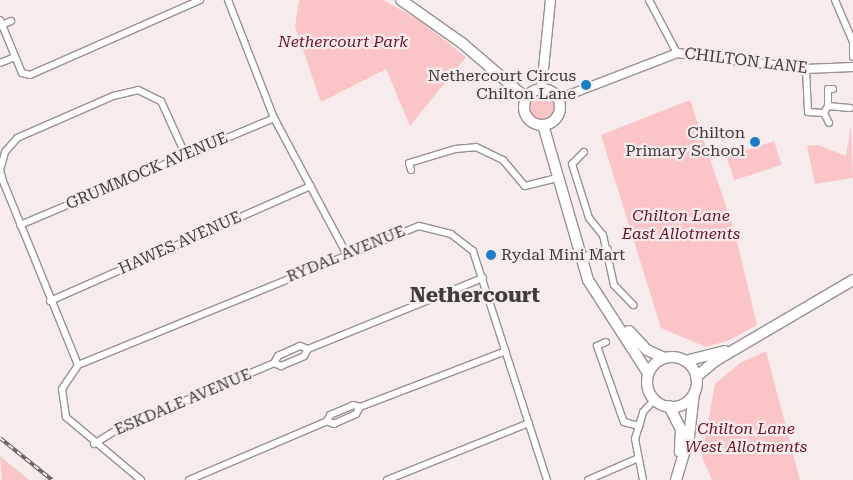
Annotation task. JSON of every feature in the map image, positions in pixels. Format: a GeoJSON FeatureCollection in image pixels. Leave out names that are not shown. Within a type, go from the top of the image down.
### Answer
{"type":"FeatureCollection","features":[{"type":"Feature","properties":{"kind":"main road"},"geometry":{"type":"LineString","coordinates":[[401,0],[462,43],[526,98],[526,116],[543,125],[556,178],[593,290],[642,359],[648,373],[647,387],[654,400],[669,406],[686,402],[694,392]]}},
{"type":"Feature","properties":{"kind":"main road"},"geometry":{"type":"LineString","coordinates":[[541,88],[550,0]]}},
{"type":"Feature","properties":{"kind":"main road"},"geometry":{"type":"LineString","coordinates":[[526,98],[541,88],[552,91],[558,99],[556,117],[543,125]]}},
{"type":"Feature","properties":{"kind":"main road"},"geometry":{"type":"LineString","coordinates":[[584,261],[612,309],[637,341],[664,358],[685,361],[740,346]]}},
{"type":"Feature","properties":{"kind":"main road"},"geometry":{"type":"LineString","coordinates":[[696,377],[740,346],[853,280]]}},
{"type":"Feature","properties":{"kind":"main road"},"geometry":{"type":"LineString","coordinates":[[648,373],[664,358]]}},
{"type":"Feature","properties":{"kind":"main road"},"geometry":{"type":"LineString","coordinates":[[676,480],[689,436],[696,377],[685,361]]}},
{"type":"Feature","properties":{"kind":"main road"},"geometry":{"type":"LineString","coordinates":[[669,406],[681,430],[680,464]]}},
{"type":"Feature","properties":{"kind":"street"},"geometry":{"type":"LineString","coordinates":[[11,21],[1,23],[22,72],[30,75],[200,0]]}},
{"type":"Feature","properties":{"kind":"street"},"geometry":{"type":"LineString","coordinates":[[228,0],[274,118],[346,253]]}},
{"type":"Feature","properties":{"kind":"street"},"geometry":{"type":"LineString","coordinates":[[835,0],[853,42],[851,68]]}},
{"type":"Feature","properties":{"kind":"street"},"geometry":{"type":"LineString","coordinates":[[651,1],[677,52]]}},
{"type":"Feature","properties":{"kind":"street","name":"CHILTON LANE"},"geometry":{"type":"LineString","coordinates":[[558,99],[677,52],[806,69],[851,68]]}},
{"type":"Feature","properties":{"kind":"street"},"geometry":{"type":"LineString","coordinates":[[0,63],[15,57]]}},
{"type":"Feature","properties":{"kind":"street"},"geometry":{"type":"LineString","coordinates":[[806,69],[806,107],[814,114],[824,113]]}},
{"type":"Feature","properties":{"kind":"street"},"geometry":{"type":"LineString","coordinates":[[824,113],[828,106],[828,89],[833,89]]}},
{"type":"Feature","properties":{"kind":"street"},"geometry":{"type":"LineString","coordinates":[[141,480],[72,426],[62,407],[65,380],[78,365],[50,301],[0,170],[10,144],[113,96],[138,90],[161,101],[185,154]]}},
{"type":"Feature","properties":{"kind":"street"},"geometry":{"type":"LineString","coordinates":[[828,106],[850,108]]}},
{"type":"Feature","properties":{"kind":"street"},"geometry":{"type":"LineString","coordinates":[[824,113],[829,123]]}},
{"type":"Feature","properties":{"kind":"street","name":"GRUMMOCK AVENUE"},"geometry":{"type":"LineString","coordinates":[[20,225],[274,118]]}},
{"type":"Feature","properties":{"kind":"street"},"geometry":{"type":"LineString","coordinates":[[411,170],[409,163],[454,149],[476,147],[503,160],[525,186],[556,178]]}},
{"type":"Feature","properties":{"kind":"street"},"geometry":{"type":"LineString","coordinates":[[584,152],[572,164],[589,218],[604,235],[614,285],[634,305]]}},
{"type":"Feature","properties":{"kind":"street","name":"HAWES AVENUE"},"geometry":{"type":"LineString","coordinates":[[50,301],[310,186]]}},
{"type":"Feature","properties":{"kind":"street","name":"RYDAL AVENUE"},"geometry":{"type":"LineString","coordinates":[[78,365],[346,253],[419,226],[434,227],[470,248],[483,278],[547,480]]}},
{"type":"Feature","properties":{"kind":"street"},"geometry":{"type":"LineString","coordinates":[[584,261],[608,249]]}},
{"type":"Feature","properties":{"kind":"street","name":"ESKDALE AVENUE"},"geometry":{"type":"LineString","coordinates":[[274,363],[281,366],[304,356],[308,349],[483,278]]}},
{"type":"Feature","properties":{"kind":"street"},"geometry":{"type":"LineString","coordinates":[[606,342],[597,346],[622,417],[624,422],[639,426]]}},
{"type":"Feature","properties":{"kind":"street","name":"ESKDALE AVENUE"},"geometry":{"type":"LineString","coordinates":[[94,444],[118,429],[274,363],[278,356],[300,346],[308,349]]}},
{"type":"Feature","properties":{"kind":"street"},"geometry":{"type":"LineString","coordinates":[[189,480],[326,421],[330,415],[353,405],[360,407],[506,351]]}},
{"type":"Feature","properties":{"kind":"street"},"geometry":{"type":"LineString","coordinates":[[643,480],[636,459],[639,426],[644,412],[654,400]]}},
{"type":"Feature","properties":{"kind":"street"},"geometry":{"type":"LineString","coordinates":[[387,480],[528,423]]}},
{"type":"Feature","properties":{"kind":"street"},"geometry":{"type":"LineString","coordinates":[[588,480],[636,459]]}},
{"type":"Feature","properties":{"kind":"green space","name":"Nethercourt Park"},"geometry":{"type":"Polygon","coordinates":[[[299,0],[383,0],[419,20],[466,57],[410,126],[386,69],[321,102],[295,27],[299,0]]]}},
{"type":"Feature","properties":{"kind":"green space"},"geometry":{"type":"Polygon","coordinates":[[[542,94],[551,98],[555,107],[551,116],[542,120],[533,116],[529,107],[533,98],[542,94]]]}},
{"type":"Feature","properties":{"kind":"green space","name":"Chilton Lane East Allotments"},"geometry":{"type":"Polygon","coordinates":[[[690,100],[735,233],[757,325],[730,340],[706,347],[661,328],[601,135],[690,100]]]}},
{"type":"Feature","properties":{"kind":"green space"},"geometry":{"type":"Polygon","coordinates":[[[851,126],[853,178],[815,184],[807,146],[818,145],[846,156],[851,126]]]}},
{"type":"Feature","properties":{"kind":"green space"},"geometry":{"type":"Polygon","coordinates":[[[774,141],[782,165],[734,180],[726,156],[774,141]]]}},
{"type":"Feature","properties":{"kind":"green space","name":"Chilton Lane West Allotments"},"geometry":{"type":"Polygon","coordinates":[[[766,351],[800,480],[712,480],[702,457],[715,384],[740,363],[766,351]]]}},
{"type":"Feature","properties":{"kind":"green space"},"geometry":{"type":"Polygon","coordinates":[[[0,456],[29,480],[2,480],[0,456]]]}},
{"type":"Feature","properties":{"kind":"railway"},"geometry":{"type":"LineString","coordinates":[[0,438],[52,480]]}},
{"type":"Feature","properties":{"kind":"place","name":"Nethercourt Circus Chilton Lane"},"geometry":{"type":"Point","coordinates":[586,85]}},
{"type":"Feature","properties":{"kind":"place","name":"Chilton Primary School"},"geometry":{"type":"Point","coordinates":[755,142]}},
{"type":"Feature","properties":{"kind":"place","name":"Rydal Mini Mart"},"geometry":{"type":"Point","coordinates":[491,255]}},
{"type":"Feature","properties":{"kind":"district","name":"Nethercourt"},"geometry":{"type":"Point","coordinates":[475,295]}}]}
